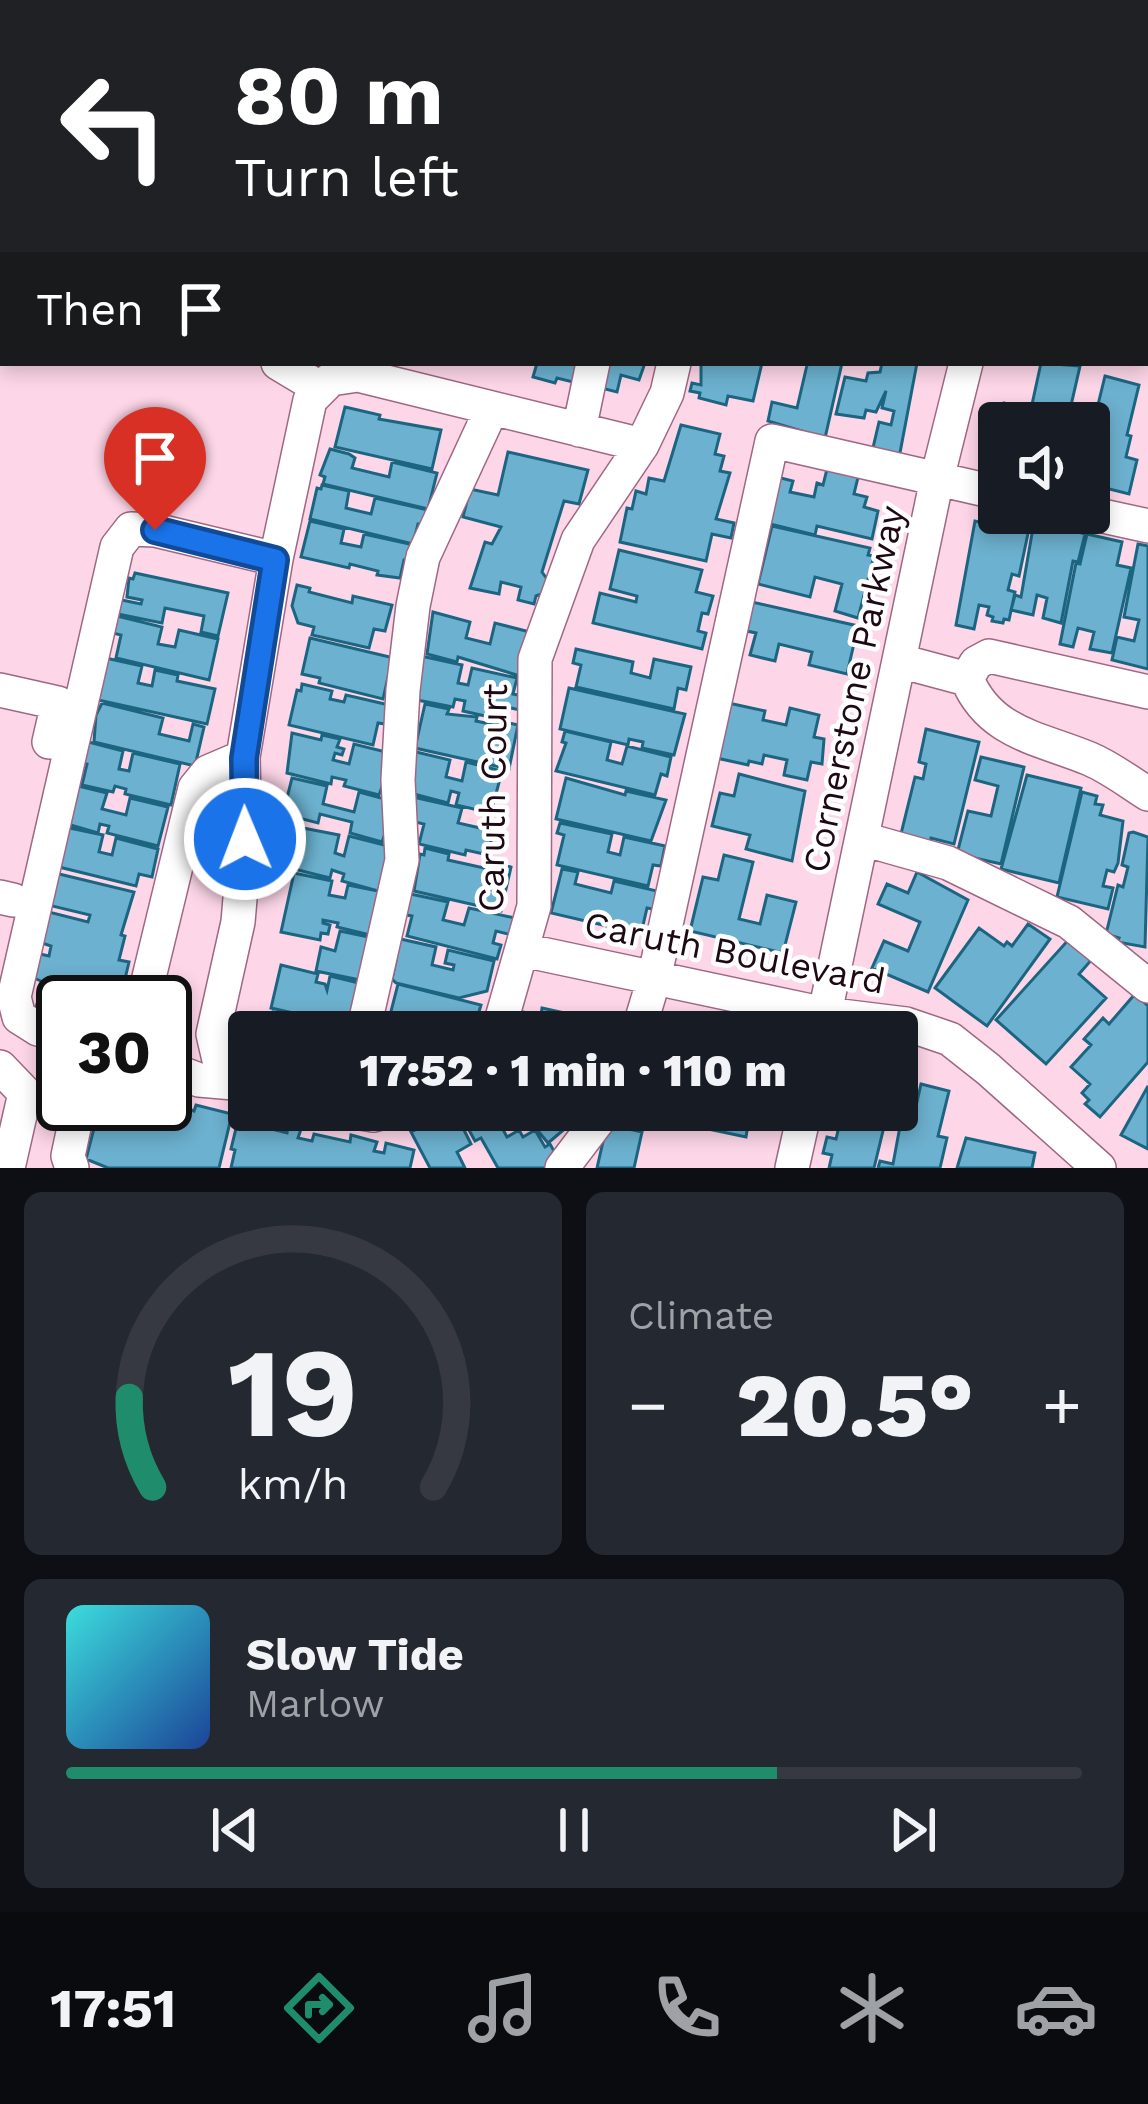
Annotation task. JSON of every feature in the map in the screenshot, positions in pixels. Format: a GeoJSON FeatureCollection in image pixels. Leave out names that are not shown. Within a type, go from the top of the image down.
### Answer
{"type":"FeatureCollection","features":[{"type":"Feature","properties":{"kind":"street"},"geometry":{"type":"LineString","coordinates":[[283,366],[318,387]]}},
{"type":"Feature","properties":{"kind":"street"},"geometry":{"type":"LineString","coordinates":[[579,430],[592,366]]}},
{"type":"Feature","properties":{"kind":"street","name":"Caruth Court"},"geometry":{"type":"LineString","coordinates":[[504,1011],[534,906],[535,659],[578,540],[642,445],[667,393],[673,366]]}},
{"type":"Feature","properties":{"kind":"street","name":"Cornerstone Parkway"},"geometry":{"type":"LineString","coordinates":[[826,1011],[937,479],[965,366]]}},
{"type":"Feature","properties":{"kind":"street"},"geometry":{"type":"LineString","coordinates":[[228,1070],[219,1060],[213,1034],[238,922],[245,839],[244,758],[275,560],[305,412],[318,387],[331,379],[358,375],[642,445]]}},
{"type":"Feature","properties":{"kind":"street"},"geometry":{"type":"LineString","coordinates":[[368,1011],[402,860],[398,780],[412,606],[423,556],[492,408]]}},
{"type":"Feature","properties":{"kind":"street"},"geometry":{"type":"LineString","coordinates":[[644,1011],[772,441],[978,488]]}},
{"type":"Feature","properties":{"kind":"street"},"geometry":{"type":"LineString","coordinates":[[1110,518],[1148,526]]}},
{"type":"Feature","properties":{"kind":"street"},"geometry":{"type":"LineString","coordinates":[[36,1028],[19,1017],[14,997],[117,547],[131,529],[155,530],[275,560]]}},
{"type":"Feature","properties":{"kind":"street"},"geometry":{"type":"LineString","coordinates":[[967,679],[976,663],[988,656],[1148,692]]}},
{"type":"Feature","properties":{"kind":"street"},"geometry":{"type":"LineString","coordinates":[[900,661],[967,679]]}},
{"type":"Feature","properties":{"kind":"street"},"geometry":{"type":"LineString","coordinates":[[967,679],[977,703],[1000,724],[1096,761],[1148,794]]}},
{"type":"Feature","properties":{"kind":"street"},"geometry":{"type":"LineString","coordinates":[[0,690],[58,703],[6,899],[0,954]]}},
{"type":"Feature","properties":{"kind":"street"},"geometry":{"type":"LineString","coordinates":[[150,975],[195,788],[208,772],[244,758]]}},
{"type":"Feature","properties":{"kind":"street"},"geometry":{"type":"LineString","coordinates":[[862,839],[948,863],[1070,922],[1148,986]]}},
{"type":"Feature","properties":{"kind":"street","name":"Caruth Boulevard"},"geometry":{"type":"LineString","coordinates":[[523,950],[777,1011]]}},
{"type":"Feature","properties":{"kind":"street","name":"Caruth Boulevard"},"geometry":{"type":"LineString","coordinates":[[918,1028],[950,1040],[988,1069],[1099,1168]]}},
{"type":"Feature","properties":{"kind":"street"},"geometry":{"type":"LineString","coordinates":[[0,1067],[26,1093],[8,1168]]}},
{"type":"Feature","properties":{"kind":"street"},"geometry":{"type":"LineString","coordinates":[[192,1077],[228,1083]]}},
{"type":"Feature","properties":{"kind":"street"},"geometry":{"type":"LineString","coordinates":[[72,1168],[68,1156],[74,1131]]}},
{"type":"Feature","properties":{"kind":"street"},"geometry":{"type":"LineString","coordinates":[[562,1168],[590,1131]]}},
{"type":"Feature","properties":{"kind":"street"},"geometry":{"type":"LineString","coordinates":[[793,1168],[801,1131]]}},
{"type":"Feature","properties":{"kind":"building"},"geometry":{"type":"Polygon","coordinates":[[[536,366],[577,366],[573,382],[533,377],[536,366]]]}},
{"type":"Feature","properties":{"kind":"building"},"geometry":{"type":"Polygon","coordinates":[[[602,366],[644,366],[639,380],[621,375],[617,392],[597,387],[602,366]]]}},
{"type":"Feature","properties":{"kind":"building"},"geometry":{"type":"Polygon","coordinates":[[[701,366],[761,366],[753,401],[728,396],[726,405],[699,398],[700,393],[690,391],[692,383],[701,385],[701,366]]]}},
{"type":"Feature","properties":{"kind":"building"},"geometry":{"type":"Polygon","coordinates":[[[807,366],[841,366],[825,438],[768,421],[772,402],[797,408],[807,366]]]}},
{"type":"Feature","properties":{"kind":"building"},"geometry":{"type":"Polygon","coordinates":[[[881,366],[916,366],[899,458],[872,452],[879,422],[891,425],[894,411],[882,408],[886,391],[876,412],[866,410],[864,418],[836,414],[845,377],[866,381],[868,373],[880,372],[881,366]]]}},
{"type":"Feature","properties":{"kind":"building"},"geometry":{"type":"Polygon","coordinates":[[[1040,366],[1080,366],[1072,402],[1033,402],[1040,366]]]}},
{"type":"Feature","properties":{"kind":"building"},"geometry":{"type":"Polygon","coordinates":[[[1105,376],[1139,385],[1127,435],[1131,436],[1126,457],[1137,460],[1129,494],[1110,489],[1110,402],[1099,402],[1105,376]]]}},
{"type":"Feature","properties":{"kind":"building"},"geometry":{"type":"Polygon","coordinates":[[[345,407],[380,415],[379,419],[441,430],[432,469],[335,447],[345,407]]]}},
{"type":"Feature","properties":{"kind":"building"},"geometry":{"type":"Polygon","coordinates":[[[681,425],[720,434],[715,454],[724,456],[720,471],[730,473],[716,519],[734,523],[731,538],[712,534],[706,561],[620,542],[636,491],[646,494],[649,478],[664,481],[681,425]]]}},
{"type":"Feature","properties":{"kind":"building"},"geometry":{"type":"Polygon","coordinates":[[[330,449],[355,458],[352,468],[389,477],[392,462],[437,473],[428,509],[323,484],[325,477],[320,475],[330,449]]]}},
{"type":"Feature","properties":{"kind":"building"},"geometry":{"type":"Polygon","coordinates":[[[508,452],[588,470],[579,504],[564,501],[542,572],[547,579],[544,593],[536,596],[534,604],[518,600],[521,587],[501,582],[499,594],[470,588],[485,542],[492,544],[501,527],[463,517],[470,489],[498,495],[508,452]]]}},
{"type":"Feature","properties":{"kind":"building"},"geometry":{"type":"Polygon","coordinates":[[[829,461],[860,469],[854,494],[867,497],[864,507],[878,511],[872,539],[817,526],[815,535],[770,524],[769,475],[793,481],[790,492],[814,497],[817,483],[823,485],[829,461]]]}},
{"type":"Feature","properties":{"kind":"building"},"geometry":{"type":"Polygon","coordinates":[[[317,488],[349,491],[346,508],[371,514],[375,498],[428,510],[424,525],[418,524],[413,544],[310,519],[317,488]]]}},
{"type":"Feature","properties":{"kind":"building"},"geometry":{"type":"Polygon","coordinates":[[[310,521],[344,529],[341,543],[361,547],[364,534],[414,545],[410,561],[404,560],[400,578],[301,557],[310,521]]]}},
{"type":"Feature","properties":{"kind":"building"},"geometry":{"type":"Polygon","coordinates":[[[975,521],[978,534],[1028,534],[1019,576],[1012,574],[1008,590],[1015,592],[1009,620],[992,621],[987,615],[989,607],[979,605],[974,629],[956,625],[975,521]]]}},
{"type":"Feature","properties":{"kind":"building"},"geometry":{"type":"Polygon","coordinates":[[[772,526],[870,548],[868,555],[874,556],[858,618],[835,611],[842,584],[815,577],[810,597],[758,584],[772,526]]]}},
{"type":"Feature","properties":{"kind":"building"},"geometry":{"type":"Polygon","coordinates":[[[1032,534],[1085,534],[1078,562],[1073,561],[1061,623],[1043,618],[1047,598],[1037,595],[1033,615],[1011,610],[1015,595],[1021,597],[1032,534]]]}},
{"type":"Feature","properties":{"kind":"building"},"geometry":{"type":"Polygon","coordinates":[[[1087,534],[1122,542],[1117,565],[1131,568],[1112,653],[1090,649],[1094,632],[1078,628],[1073,647],[1060,644],[1076,563],[1080,564],[1087,534]]]}},
{"type":"Feature","properties":{"kind":"building"},"geometry":{"type":"Polygon","coordinates":[[[1138,544],[1148,546],[1148,669],[1112,660],[1117,637],[1134,641],[1139,620],[1124,617],[1138,544]]]}},
{"type":"Feature","properties":{"kind":"building"},"geometry":{"type":"Polygon","coordinates":[[[619,550],[702,570],[696,592],[713,596],[698,631],[706,633],[702,649],[593,623],[600,593],[636,602],[637,596],[610,589],[619,550]]]}},
{"type":"Feature","properties":{"kind":"building"},"geometry":{"type":"Polygon","coordinates":[[[135,573],[228,593],[218,636],[201,632],[204,616],[165,608],[162,623],[108,612],[112,598],[141,604],[142,600],[127,597],[129,578],[135,573]]]}},
{"type":"Feature","properties":{"kind":"building"},"geometry":{"type":"Polygon","coordinates":[[[297,585],[352,603],[353,596],[392,605],[385,631],[374,629],[369,648],[312,635],[314,627],[298,623],[292,606],[297,585]]]}},
{"type":"Feature","properties":{"kind":"building"},"geometry":{"type":"Polygon","coordinates":[[[739,599],[858,626],[847,674],[809,665],[812,652],[779,644],[775,661],[750,655],[756,633],[732,628],[739,599]]]}},
{"type":"Feature","properties":{"kind":"building"},"geometry":{"type":"Polygon","coordinates":[[[433,612],[470,622],[466,638],[490,644],[495,623],[534,633],[520,676],[458,657],[457,662],[427,654],[433,612]]]}},
{"type":"Feature","properties":{"kind":"building"},"geometry":{"type":"Polygon","coordinates":[[[113,615],[162,627],[158,644],[175,647],[179,630],[218,639],[209,680],[116,658],[121,635],[109,632],[113,615]]]}},
{"type":"Feature","properties":{"kind":"building"},"geometry":{"type":"Polygon","coordinates":[[[310,638],[398,659],[383,699],[302,674],[310,638]]]}},
{"type":"Feature","properties":{"kind":"building"},"geometry":{"type":"Polygon","coordinates":[[[576,649],[633,662],[631,673],[650,678],[654,659],[691,667],[686,690],[678,688],[674,709],[576,687],[581,665],[573,663],[576,649]]]}},
{"type":"Feature","properties":{"kind":"building"},"geometry":{"type":"Polygon","coordinates":[[[421,656],[462,665],[458,683],[468,685],[472,668],[517,678],[513,694],[523,696],[520,710],[497,705],[494,718],[463,711],[465,701],[455,699],[453,707],[417,700],[421,656]]]}},
{"type":"Feature","properties":{"kind":"building"},"geometry":{"type":"Polygon","coordinates":[[[101,657],[142,666],[138,683],[152,686],[155,670],[178,675],[177,681],[215,689],[207,724],[98,700],[101,657]]]}},
{"type":"Feature","properties":{"kind":"building"},"geometry":{"type":"Polygon","coordinates":[[[302,684],[332,691],[330,699],[344,702],[346,695],[389,705],[373,745],[289,725],[302,684]]]}},
{"type":"Feature","properties":{"kind":"building"},"geometry":{"type":"Polygon","coordinates":[[[569,688],[685,714],[674,755],[642,748],[643,742],[629,739],[628,745],[560,729],[569,688]]]}},
{"type":"Feature","properties":{"kind":"building"},"geometry":{"type":"Polygon","coordinates":[[[724,702],[765,711],[763,720],[786,725],[790,708],[819,715],[814,737],[824,739],[822,764],[811,762],[807,780],[784,775],[787,760],[764,755],[762,764],[749,761],[748,765],[712,757],[724,702]]]}},
{"type":"Feature","properties":{"kind":"building"},"geometry":{"type":"Polygon","coordinates":[[[102,703],[163,718],[159,734],[189,741],[193,724],[204,727],[195,766],[94,742],[102,703]]]}},
{"type":"Feature","properties":{"kind":"building"},"geometry":{"type":"Polygon","coordinates":[[[425,704],[449,709],[447,714],[477,717],[476,721],[518,725],[509,769],[415,748],[425,704]]]}},
{"type":"Feature","properties":{"kind":"building"},"geometry":{"type":"Polygon","coordinates":[[[926,729],[979,742],[954,844],[931,838],[929,845],[900,838],[915,777],[923,779],[926,764],[919,762],[926,729]]]}},
{"type":"Feature","properties":{"kind":"building"},"geometry":{"type":"Polygon","coordinates":[[[565,731],[611,742],[607,760],[622,764],[627,746],[671,757],[667,776],[661,774],[655,795],[556,771],[566,743],[562,742],[565,731]]]}},
{"type":"Feature","properties":{"kind":"building"},"geometry":{"type":"Polygon","coordinates":[[[292,733],[340,739],[337,747],[344,749],[342,755],[335,753],[333,760],[349,764],[354,744],[394,754],[379,795],[344,786],[346,780],[332,777],[331,784],[287,773],[292,733]]]}},
{"type":"Feature","properties":{"kind":"building"},"geometry":{"type":"Polygon","coordinates":[[[81,740],[123,751],[119,769],[129,771],[133,753],[180,764],[171,805],[125,794],[126,789],[115,786],[113,792],[82,785],[87,764],[76,761],[81,740]]]}},
{"type":"Feature","properties":{"kind":"building"},"geometry":{"type":"Polygon","coordinates":[[[412,751],[450,760],[446,777],[462,781],[466,762],[502,771],[491,813],[456,805],[459,793],[451,791],[448,803],[410,793],[412,751]]]}},
{"type":"Feature","properties":{"kind":"building"},"geometry":{"type":"Polygon","coordinates":[[[981,757],[1024,767],[1001,864],[957,854],[968,811],[991,816],[998,786],[975,780],[981,757]]]}},
{"type":"Feature","properties":{"kind":"building"},"geometry":{"type":"Polygon","coordinates":[[[739,774],[805,791],[792,861],[746,849],[750,835],[712,826],[720,793],[734,796],[739,774]]]}},
{"type":"Feature","properties":{"kind":"building"},"geometry":{"type":"Polygon","coordinates":[[[1027,775],[1081,788],[1059,883],[1001,869],[1027,775]]]}},
{"type":"Feature","properties":{"kind":"building"},"geometry":{"type":"Polygon","coordinates":[[[292,778],[327,786],[323,804],[354,812],[359,792],[396,802],[382,842],[350,833],[352,822],[320,814],[318,823],[283,814],[292,778]]]}},
{"type":"Feature","properties":{"kind":"building"},"geometry":{"type":"Polygon","coordinates":[[[566,778],[625,795],[626,791],[666,800],[651,841],[556,819],[566,778]]]}},
{"type":"Feature","properties":{"kind":"building"},"geometry":{"type":"Polygon","coordinates":[[[66,783],[107,793],[102,809],[126,815],[130,798],[168,807],[158,846],[107,833],[109,826],[100,824],[98,833],[67,824],[66,783]]]}},
{"type":"Feature","properties":{"kind":"building"},"geometry":{"type":"Polygon","coordinates":[[[1082,792],[1097,796],[1095,804],[1103,805],[1100,815],[1123,821],[1118,863],[1114,872],[1107,870],[1103,886],[1113,888],[1108,909],[1057,897],[1082,792]]]}},
{"type":"Feature","properties":{"kind":"building"},"geometry":{"type":"Polygon","coordinates":[[[404,795],[462,808],[458,823],[493,831],[488,855],[466,850],[465,855],[419,844],[424,824],[403,819],[404,795]]]}},
{"type":"Feature","properties":{"kind":"building"},"geometry":{"type":"Polygon","coordinates":[[[560,823],[612,834],[608,852],[620,855],[624,837],[665,846],[661,866],[653,865],[648,886],[557,865],[564,835],[557,833],[560,823]]]}},
{"type":"Feature","properties":{"kind":"building"},"geometry":{"type":"Polygon","coordinates":[[[60,826],[103,835],[99,852],[112,855],[116,838],[158,849],[152,877],[139,874],[136,886],[59,867],[60,826]]]}},
{"type":"Feature","properties":{"kind":"building"},"geometry":{"type":"Polygon","coordinates":[[[303,828],[339,835],[335,853],[344,856],[349,836],[396,848],[378,891],[342,881],[344,874],[332,870],[330,878],[294,869],[292,855],[296,857],[303,828]]]}},
{"type":"Feature","properties":{"kind":"building"},"geometry":{"type":"Polygon","coordinates":[[[1133,832],[1148,837],[1145,947],[1117,942],[1119,938],[1106,934],[1118,885],[1123,887],[1128,867],[1122,865],[1133,832]]]}},
{"type":"Feature","properties":{"kind":"building"},"geometry":{"type":"Polygon","coordinates":[[[425,848],[449,854],[448,860],[493,870],[494,863],[511,867],[501,911],[414,891],[425,848]]]}},
{"type":"Feature","properties":{"kind":"building"},"geometry":{"type":"Polygon","coordinates":[[[724,855],[753,862],[739,919],[760,924],[767,895],[796,902],[783,953],[690,931],[703,877],[718,880],[724,855]]]}},
{"type":"Feature","properties":{"kind":"building"},"geometry":{"type":"Polygon","coordinates":[[[562,869],[578,872],[575,884],[611,893],[614,881],[657,891],[641,934],[551,913],[562,869]]]}},
{"type":"Feature","properties":{"kind":"building"},"geometry":{"type":"Polygon","coordinates":[[[917,872],[968,900],[928,992],[872,968],[884,941],[908,951],[920,922],[878,904],[887,884],[908,893],[917,872]]]}},
{"type":"Feature","properties":{"kind":"building"},"geometry":{"type":"Polygon","coordinates":[[[55,873],[134,892],[121,935],[125,936],[119,960],[129,962],[126,975],[34,978],[40,954],[49,956],[51,946],[42,943],[49,912],[88,922],[90,915],[48,905],[55,873]]]}},
{"type":"Feature","properties":{"kind":"building"},"geometry":{"type":"Polygon","coordinates":[[[294,873],[332,881],[329,895],[345,898],[348,885],[388,893],[370,935],[323,920],[330,925],[320,940],[281,932],[294,873]]]}},
{"type":"Feature","properties":{"kind":"building"},"geometry":{"type":"Polygon","coordinates":[[[406,893],[448,902],[443,920],[464,925],[469,908],[515,918],[512,935],[496,931],[493,943],[501,945],[497,959],[407,936],[412,916],[401,914],[406,893]]]}},
{"type":"Feature","properties":{"kind":"building"},"geometry":{"type":"Polygon","coordinates":[[[1028,924],[1050,939],[987,1026],[935,988],[979,928],[1004,946],[1007,942],[1012,946],[1028,924]]]}},
{"type":"Feature","properties":{"kind":"building"},"geometry":{"type":"Polygon","coordinates":[[[340,931],[378,939],[360,980],[316,971],[321,947],[335,951],[340,931]]]}},
{"type":"Feature","properties":{"kind":"building"},"geometry":{"type":"Polygon","coordinates":[[[1071,937],[1094,957],[1079,974],[1106,998],[1046,1064],[996,1020],[1071,937]]]}},
{"type":"Feature","properties":{"kind":"building"},"geometry":{"type":"Polygon","coordinates":[[[396,938],[436,947],[432,965],[453,970],[454,965],[445,963],[448,950],[494,961],[487,991],[459,998],[396,983],[392,979],[396,961],[391,960],[396,938]]]}},
{"type":"Feature","properties":{"kind":"building"},"geometry":{"type":"Polygon","coordinates":[[[281,965],[318,974],[316,982],[325,984],[327,990],[330,976],[367,985],[357,1011],[271,1008],[281,965]]]}},
{"type":"Feature","properties":{"kind":"building"},"geometry":{"type":"Polygon","coordinates":[[[398,984],[481,1005],[479,1011],[391,1011],[398,984]]]}},
{"type":"Feature","properties":{"kind":"building"},"geometry":{"type":"Polygon","coordinates":[[[1135,994],[1148,1006],[1148,1062],[1100,1117],[1085,1104],[1089,1100],[1082,1093],[1090,1084],[1071,1067],[1091,1045],[1084,1039],[1103,1018],[1109,1024],[1135,994]]]}},
{"type":"Feature","properties":{"kind":"building"},"geometry":{"type":"Polygon","coordinates":[[[921,1084],[949,1091],[938,1136],[947,1138],[940,1168],[878,1168],[880,1161],[893,1164],[899,1131],[918,1131],[921,1084]]]}},
{"type":"Feature","properties":{"kind":"building"},"geometry":{"type":"Polygon","coordinates":[[[1148,1086],[1148,1149],[1121,1135],[1148,1086]]]}},
{"type":"Feature","properties":{"kind":"building"},"geometry":{"type":"Polygon","coordinates":[[[196,1105],[228,1113],[219,1168],[108,1168],[86,1159],[93,1131],[192,1131],[196,1105]]]}},
{"type":"Feature","properties":{"kind":"building"},"geometry":{"type":"Polygon","coordinates":[[[235,1131],[300,1131],[298,1138],[312,1141],[314,1134],[350,1142],[351,1135],[377,1142],[374,1151],[384,1153],[386,1143],[414,1150],[410,1168],[231,1168],[235,1150],[231,1149],[235,1131]]]}},
{"type":"Feature","properties":{"kind":"building"},"geometry":{"type":"Polygon","coordinates":[[[464,1131],[471,1144],[457,1152],[465,1168],[430,1168],[411,1132],[464,1131]]]}},
{"type":"Feature","properties":{"kind":"building"},"geometry":{"type":"Polygon","coordinates":[[[470,1131],[504,1131],[507,1137],[520,1131],[523,1137],[536,1131],[559,1160],[550,1168],[498,1168],[481,1138],[475,1141],[470,1131]]]}},
{"type":"Feature","properties":{"kind":"building"},"geometry":{"type":"Polygon","coordinates":[[[538,1131],[562,1131],[548,1143],[538,1131]]]}},
{"type":"Feature","properties":{"kind":"building"},"geometry":{"type":"Polygon","coordinates":[[[605,1131],[642,1132],[634,1168],[597,1168],[605,1131]]]}},
{"type":"Feature","properties":{"kind":"building"},"geometry":{"type":"Polygon","coordinates":[[[838,1131],[883,1131],[874,1168],[829,1168],[832,1155],[823,1153],[827,1137],[836,1139],[838,1131]]]}},
{"type":"Feature","properties":{"kind":"building"},"geometry":{"type":"Polygon","coordinates":[[[966,1138],[1035,1153],[1032,1168],[957,1168],[966,1138]]]}},
{"type":"Feature","properties":{"kind":"route"},"geometry":{"type":"LineString","coordinates":[[155,530],[275,560],[244,758],[245,839]]}}]}
